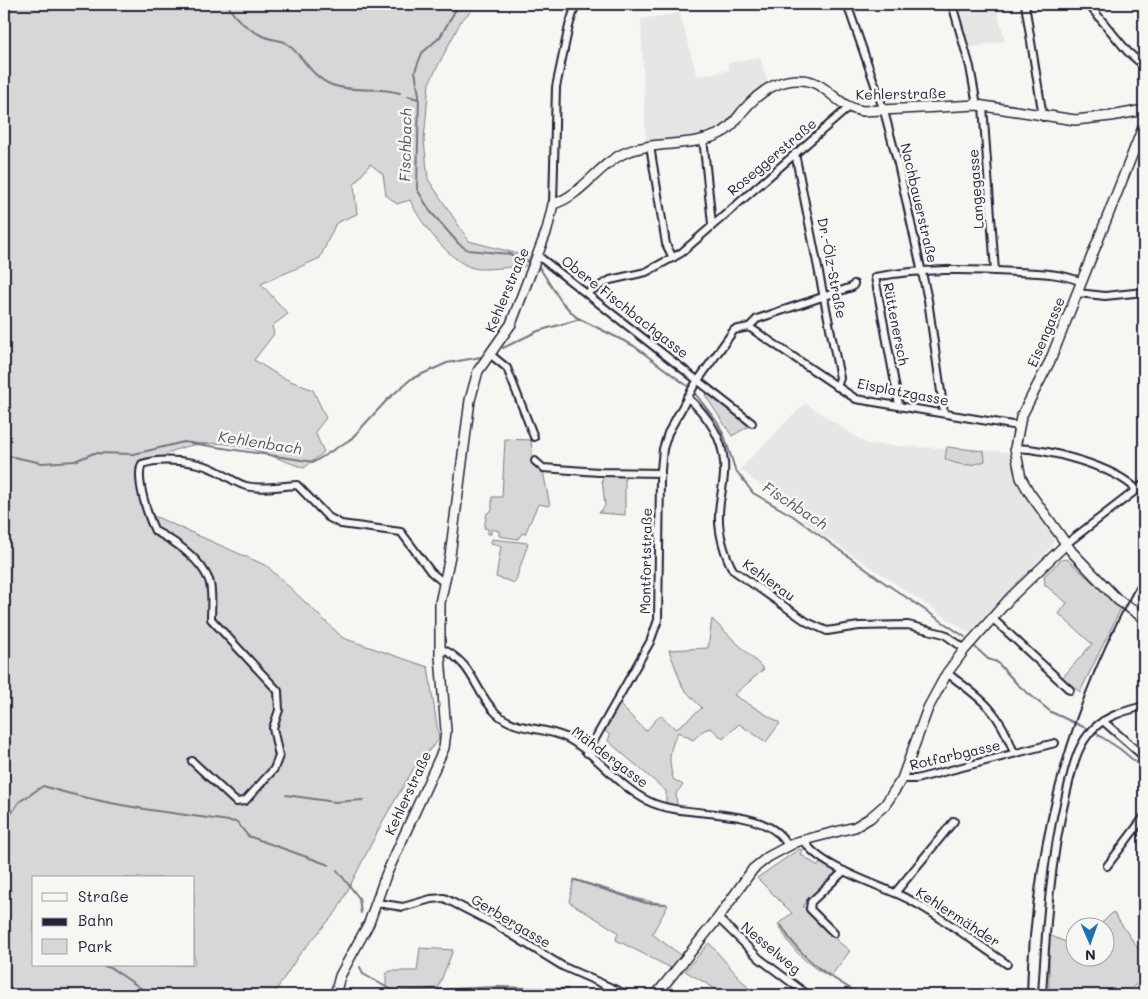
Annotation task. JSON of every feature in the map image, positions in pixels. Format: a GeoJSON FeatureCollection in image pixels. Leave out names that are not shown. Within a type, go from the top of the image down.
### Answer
{"type":"FeatureCollection","features":[{"type":"Feature","properties":{"kind":"street"},"geometry":{"type":"LineString","coordinates":[[4,6],[8,4]]}},
{"type":"Feature","properties":{"kind":"street"},"geometry":{"type":"LineString","coordinates":[[553,204],[556,87],[569,26],[576,4]]}},
{"type":"Feature","properties":{"kind":"street","name":"Nachbauerstraße"},"geometry":{"type":"LineString","coordinates":[[847,4],[884,110],[922,270],[944,413]]}},
{"type":"Feature","properties":{"kind":"street","name":"Langegasse"},"geometry":{"type":"LineString","coordinates":[[952,4],[980,106],[995,271]]}},
{"type":"Feature","properties":{"kind":"street"},"geometry":{"type":"LineString","coordinates":[[1025,4],[1044,116]]}},
{"type":"Feature","properties":{"kind":"street"},"geometry":{"type":"LineString","coordinates":[[1088,4],[1128,52],[1144,66]]}},
{"type":"Feature","properties":{"kind":"street","name":"Kehlerstraße"},"geometry":{"type":"LineString","coordinates":[[335,995],[345,964],[362,938],[377,903],[386,875],[444,748],[446,731],[440,648],[440,602],[460,487],[470,400],[478,371],[511,324],[550,220],[553,204],[571,194],[615,158],[650,146],[703,138],[726,130],[760,94],[779,83],[790,80],[810,81],[819,85],[848,108],[863,111],[980,106],[1074,120],[1144,110]]}},
{"type":"Feature","properties":{"kind":"street","name":"Roseggerstraße"},"geometry":{"type":"LineString","coordinates":[[587,293],[610,280],[646,272],[673,258],[848,108]]}},
{"type":"Feature","properties":{"kind":"street","name":"Eisengasse"},"geometry":{"type":"LineString","coordinates":[[1144,125],[1050,362],[1018,426],[1015,448],[1021,478],[1028,492],[1066,544],[1118,600],[1144,618]]}},
{"type":"Feature","properties":{"kind":"street","name":"Roseggerstraße"},"geometry":{"type":"LineString","coordinates":[[703,138],[712,224]]}},
{"type":"Feature","properties":{"kind":"street"},"geometry":{"type":"LineString","coordinates":[[650,146],[666,244],[673,258]]}},
{"type":"Feature","properties":{"kind":"street","name":"Dr.-Ölz-Straße"},"geometry":{"type":"LineString","coordinates":[[795,153],[840,378],[837,387]]}},
{"type":"Feature","properties":{"kind":"street","name":"Obere Fischbachgasse"},"geometry":{"type":"LineString","coordinates":[[537,255],[587,293],[696,383],[752,423]]}},
{"type":"Feature","properties":{"kind":"street"},"geometry":{"type":"LineString","coordinates":[[922,270],[1055,274],[1082,282]]}},
{"type":"Feature","properties":{"kind":"street","name":"Rüttenersch"},"geometry":{"type":"LineString","coordinates":[[899,405],[875,276],[922,270]]}},
{"type":"Feature","properties":{"kind":"street"},"geometry":{"type":"LineString","coordinates":[[696,383],[734,330],[746,327],[757,319],[852,287],[854,284]]}},
{"type":"Feature","properties":{"kind":"street"},"geometry":{"type":"LineString","coordinates":[[1078,293],[1105,296],[1144,292]]}},
{"type":"Feature","properties":{"kind":"street","name":"Eisplatzgasse"},"geometry":{"type":"LineString","coordinates":[[746,327],[856,399],[1018,426]]}},
{"type":"Feature","properties":{"kind":"street"},"geometry":{"type":"LineString","coordinates":[[491,355],[507,368],[534,437]]}},
{"type":"Feature","properties":{"kind":"street","name":"Montfortstraße"},"geometry":{"type":"LineString","coordinates":[[587,753],[650,642],[658,620],[661,473],[668,433],[687,396],[696,383]]}},
{"type":"Feature","properties":{"kind":"street","name":"Kehlerau"},"geometry":{"type":"LineString","coordinates":[[687,396],[701,410],[712,427],[723,453],[724,481],[719,517],[728,562],[733,570],[806,622],[827,631],[859,626],[908,625],[944,634],[965,649]]}},
{"type":"Feature","properties":{"kind":"street"},"geometry":{"type":"LineString","coordinates":[[1015,448],[1030,449],[1089,465],[1121,477],[1137,490]]}},
{"type":"Feature","properties":{"kind":"street"},"geometry":{"type":"LineString","coordinates":[[535,461],[543,468],[599,472],[661,473]]}},
{"type":"Feature","properties":{"kind":"street"},"geometry":{"type":"LineString","coordinates":[[192,761],[236,802],[245,801],[274,769],[279,756],[273,728],[280,710],[278,691],[211,619],[210,582],[202,568],[184,548],[155,531],[145,501],[140,472],[142,464],[151,462],[190,462],[212,468],[245,486],[257,488],[297,485],[328,517],[341,524],[401,532],[431,572],[444,583]]}},
{"type":"Feature","properties":{"kind":"street"},"geometry":{"type":"LineString","coordinates":[[656,995],[718,918],[753,869],[768,857],[788,846],[841,831],[870,818],[891,798],[902,778],[928,708],[947,673],[965,649],[992,618],[1066,544],[1144,484]]}},
{"type":"Feature","properties":{"kind":"street"},"geometry":{"type":"LineString","coordinates":[[992,618],[1070,690]]}},
{"type":"Feature","properties":{"kind":"street","name":"Mähdergasse"},"geometry":{"type":"LineString","coordinates":[[440,648],[455,657],[468,670],[491,707],[500,716],[524,728],[561,736],[587,753],[649,802],[703,814],[756,820],[771,827],[783,838],[788,846]]}},
{"type":"Feature","properties":{"kind":"street","name":"Rotfarbgasse"},"geometry":{"type":"LineString","coordinates":[[947,673],[982,699],[991,709],[1008,736],[1014,753]]}},
{"type":"Feature","properties":{"kind":"street"},"geometry":{"type":"LineString","coordinates":[[1043,995],[1046,930],[1055,844],[1077,757],[1088,734],[1103,721],[1118,713],[1144,706]]}},
{"type":"Feature","properties":{"kind":"street"},"geometry":{"type":"LineString","coordinates":[[1103,721],[1144,757]]}},
{"type":"Feature","properties":{"kind":"street","name":"Rotfarbgasse"},"geometry":{"type":"LineString","coordinates":[[902,778],[916,779],[1055,743]]}},
{"type":"Feature","properties":{"kind":"street"},"geometry":{"type":"LineString","coordinates":[[1107,866],[1144,817]]}},
{"type":"Feature","properties":{"kind":"street","name":"Kehlermähder"},"geometry":{"type":"LineString","coordinates":[[895,893],[954,821]]}},
{"type":"Feature","properties":{"kind":"street","name":"Kehlermähder"},"geometry":{"type":"LineString","coordinates":[[804,840],[808,849],[844,871],[920,906],[1007,964]]}},
{"type":"Feature","properties":{"kind":"street"},"geometry":{"type":"LineString","coordinates":[[834,933],[810,909],[811,902],[844,871]]}},
{"type":"Feature","properties":{"kind":"street","name":"Gerbergasse"},"geometry":{"type":"LineString","coordinates":[[377,903],[403,907],[431,899],[444,898],[491,922],[564,966],[628,995]]}},
{"type":"Feature","properties":{"kind":"street","name":"Nesselweg"},"geometry":{"type":"LineString","coordinates":[[718,918],[760,958],[808,995]]}},
{"type":"Feature","properties":{"kind":"shaded area"},"geometry":{"type":"Polygon","coordinates":[[[956,4],[996,4],[1005,41],[969,48],[956,4]]]}},
{"type":"Feature","properties":{"kind":"shaded area"},"geometry":{"type":"Polygon","coordinates":[[[680,13],[697,76],[729,70],[728,63],[760,57],[768,84],[730,121],[716,131],[646,143],[641,19],[680,13]]]}},
{"type":"Feature","properties":{"kind":"shaded area"},"geometry":{"type":"Polygon","coordinates":[[[805,403],[867,444],[1009,452],[1015,478],[1024,495],[1050,532],[1054,540],[1052,546],[969,633],[823,535],[740,469],[805,403]]]}},
{"type":"Feature","properties":{"kind":"green space"},"geometry":{"type":"Polygon","coordinates":[[[4,4],[478,4],[461,21],[429,83],[424,140],[428,179],[469,241],[530,257],[527,266],[484,269],[473,268],[464,264],[436,240],[420,219],[410,200],[397,204],[386,195],[383,174],[370,164],[354,185],[357,214],[336,223],[320,258],[261,284],[288,314],[272,326],[274,334],[254,360],[281,377],[313,390],[326,418],[315,432],[324,452],[304,468],[243,447],[215,443],[185,447],[175,450],[160,459],[142,460],[136,467],[145,512],[267,566],[343,638],[428,667],[439,739],[414,768],[384,819],[337,911],[299,955],[273,995],[4,995],[4,4]]]}},
{"type":"Feature","properties":{"kind":"green space"},"geometry":{"type":"Polygon","coordinates":[[[707,392],[751,425],[732,436],[705,395],[707,392]]]}},
{"type":"Feature","properties":{"kind":"green space"},"geometry":{"type":"Polygon","coordinates":[[[505,439],[531,440],[533,464],[543,471],[550,506],[538,504],[525,534],[522,533],[518,539],[499,536],[499,531],[491,529],[491,534],[488,534],[488,529],[484,528],[487,513],[492,510],[492,497],[502,497],[505,439]]]}},
{"type":"Feature","properties":{"kind":"green space"},"geometry":{"type":"Polygon","coordinates":[[[947,447],[984,451],[985,461],[969,465],[950,461],[945,459],[947,447]]]}},
{"type":"Feature","properties":{"kind":"green space"},"geometry":{"type":"Polygon","coordinates":[[[605,474],[625,475],[625,515],[599,513],[605,506],[602,479],[605,474]]]}},
{"type":"Feature","properties":{"kind":"green space"},"geometry":{"type":"Polygon","coordinates":[[[492,539],[528,543],[515,583],[496,577],[501,546],[491,543],[492,539]]]}},
{"type":"Feature","properties":{"kind":"green space"},"geometry":{"type":"Polygon","coordinates":[[[1067,559],[1121,608],[1080,692],[1062,678],[1092,644],[1059,614],[1067,603],[1045,585],[1044,576],[1061,560],[1067,559]]]}},
{"type":"Feature","properties":{"kind":"green space"},"geometry":{"type":"Polygon","coordinates":[[[712,619],[764,669],[734,695],[780,723],[766,742],[739,724],[723,739],[711,728],[704,730],[693,740],[678,732],[671,749],[670,766],[673,779],[683,785],[676,793],[677,805],[666,803],[666,791],[608,741],[610,735],[605,731],[619,704],[646,731],[660,715],[676,729],[702,708],[683,688],[669,650],[708,648],[712,619]]]}},
{"type":"Feature","properties":{"kind":"green space"},"geometry":{"type":"Polygon","coordinates":[[[799,849],[802,850],[800,854],[818,866],[822,861],[836,873],[831,881],[803,906],[828,933],[850,951],[830,977],[806,961],[788,941],[778,924],[792,913],[757,878],[799,849]]]}},
{"type":"Feature","properties":{"kind":"green space"},"geometry":{"type":"Polygon","coordinates":[[[574,879],[639,899],[668,905],[652,934],[684,957],[673,969],[616,940],[618,932],[569,902],[574,879]]]}},
{"type":"Feature","properties":{"kind":"green space"},"geometry":{"type":"Polygon","coordinates":[[[1116,916],[1144,957],[1144,986],[1135,985],[1127,995],[1055,995],[1049,987],[1049,935],[1066,942],[1066,966],[1116,966],[1116,916]]]}},
{"type":"Feature","properties":{"kind":"green space"},"geometry":{"type":"Polygon","coordinates":[[[709,943],[751,991],[748,995],[726,995],[685,971],[709,943]]]}},
{"type":"Feature","properties":{"kind":"green space"},"geometry":{"type":"Polygon","coordinates":[[[420,948],[453,950],[438,988],[398,991],[386,988],[386,974],[390,971],[417,971],[420,948]]]}},
{"type":"Feature","properties":{"kind":"waterway"},"geometry":{"type":"LineString","coordinates":[[228,4],[234,15],[244,25],[262,36],[286,43],[318,77],[332,85],[348,89],[383,90],[400,93]]}},
{"type":"Feature","properties":{"kind":"waterway","name":"Fischbach"},"geometry":{"type":"LineString","coordinates":[[459,4],[440,37],[422,53],[415,71],[419,95],[417,189],[430,211],[459,244],[468,250],[509,254],[528,261]]}},
{"type":"Feature","properties":{"kind":"waterway"},"geometry":{"type":"LineString","coordinates":[[408,96],[418,99]]}},
{"type":"Feature","properties":{"kind":"waterway","name":"Fischbach"},"geometry":{"type":"LineString","coordinates":[[539,267],[561,301],[576,317],[634,346],[690,388]]}},
{"type":"Feature","properties":{"kind":"waterway","name":"Kehlenbach"},"geometry":{"type":"LineString","coordinates":[[503,348],[538,331],[580,319]]}},
{"type":"Feature","properties":{"kind":"waterway","name":"Kehlenbach"},"geometry":{"type":"LineString","coordinates":[[4,455],[42,463],[75,461],[94,453],[134,454],[184,442],[314,462],[351,439],[388,399],[411,379],[447,363],[481,357]]}},
{"type":"Feature","properties":{"kind":"waterway","name":"Fischbach"},"geometry":{"type":"LineString","coordinates":[[693,391],[718,423],[735,469],[753,493],[793,516],[882,581],[965,637]]}},
{"type":"Feature","properties":{"kind":"waterway","name":"Fischbach"},"geometry":{"type":"LineString","coordinates":[[975,647],[988,659],[997,662],[1018,685],[1051,712],[1090,730]]}},
{"type":"Feature","properties":{"kind":"waterway","name":"Fischbach"},"geometry":{"type":"LineString","coordinates":[[1094,732],[1120,749],[1144,769]]}},
{"type":"Feature","properties":{"kind":"waterway"},"geometry":{"type":"LineString","coordinates":[[9,817],[19,802],[43,786],[115,804],[237,822],[248,836],[329,865]]}},
{"type":"Feature","properties":{"kind":"waterway"},"geometry":{"type":"LineString","coordinates":[[286,795],[335,802],[363,800]]}},
{"type":"Feature","properties":{"kind":"waterway"},"geometry":{"type":"LineString","coordinates":[[337,870],[359,898],[361,913]]}},
{"type":"Feature","properties":{"kind":"waterway"},"geometry":{"type":"LineString","coordinates":[[575,880],[646,903],[666,904]]}},
{"type":"Feature","properties":{"kind":"waterway"},"geometry":{"type":"LineString","coordinates":[[781,925],[797,948],[816,966],[861,995]]}},
{"type":"Feature","properties":{"kind":"waterway"},"geometry":{"type":"LineString","coordinates":[[104,966],[111,968],[151,995]]}},
{"type":"Feature","properties":{"kind":"waterway"},"geometry":{"type":"LineString","coordinates":[[360,967],[363,974],[395,992],[393,995]]}},
{"type":"Feature","properties":{"kind":"waterway"},"geometry":{"type":"LineString","coordinates":[[389,992],[497,987],[568,989]]}},
{"type":"Feature","properties":{"kind":"railway"},"geometry":{"type":"LineString","coordinates":[[1027,995],[1030,939],[1036,884],[1058,776],[1094,672],[1144,572]]}}]}
